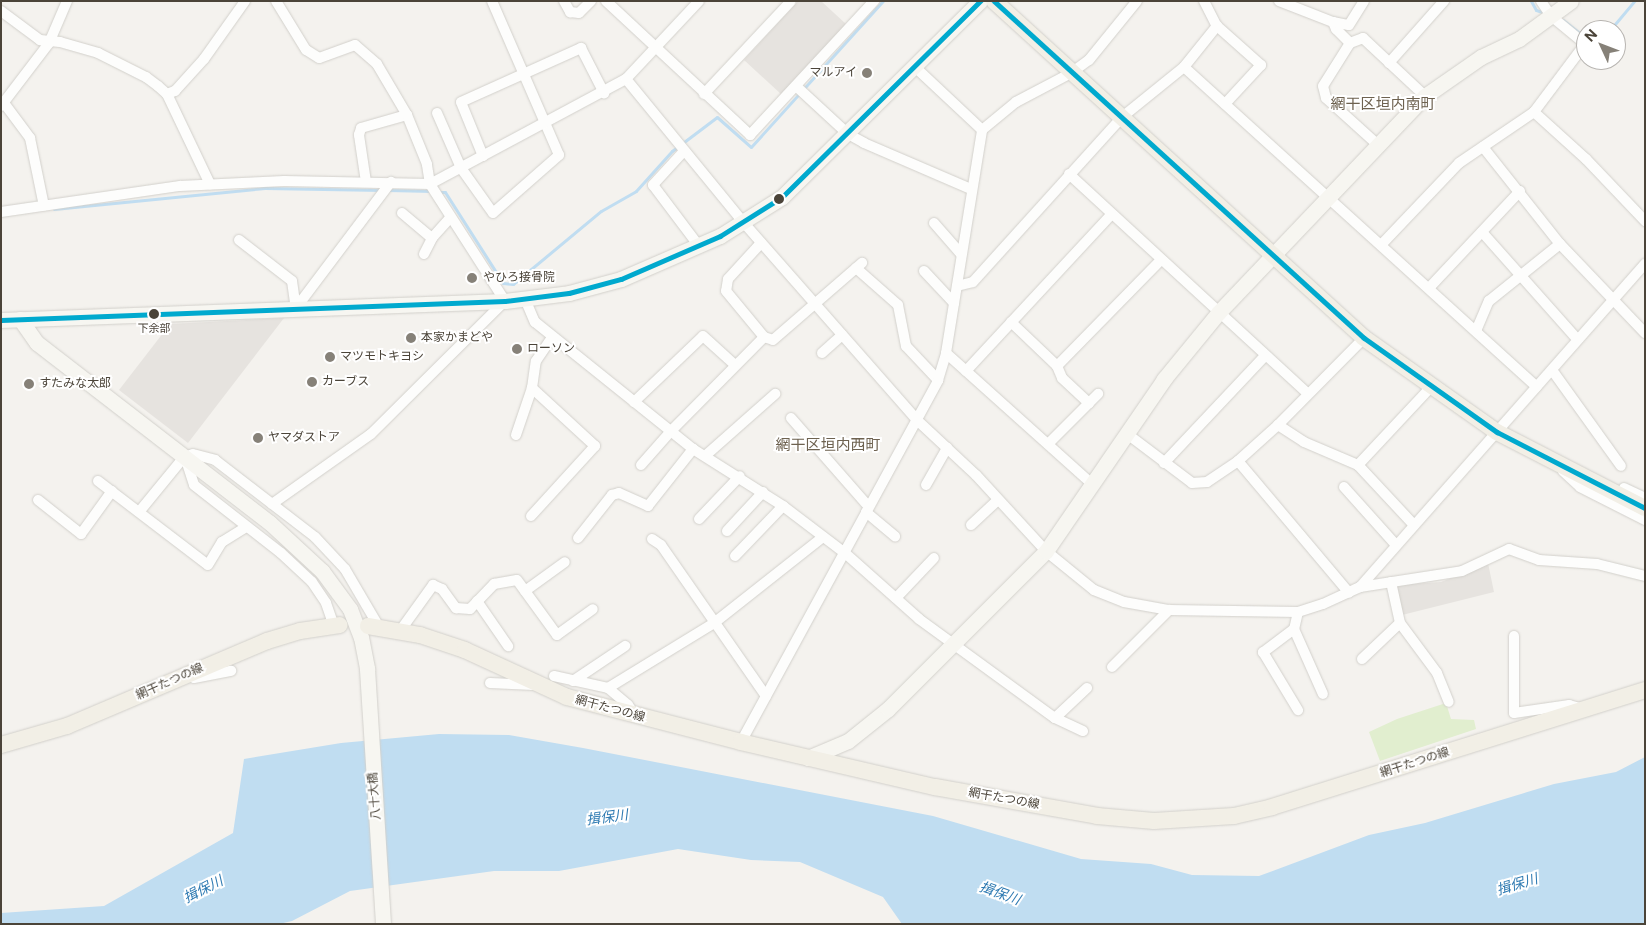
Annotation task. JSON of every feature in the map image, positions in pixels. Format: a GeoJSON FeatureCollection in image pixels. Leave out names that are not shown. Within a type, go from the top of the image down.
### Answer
{"type":"FeatureCollection","features":[{"type":"Feature","properties":{"kind":"main road"},"geometry":{"type":"LineString","coordinates":[[994,1],[1364,338],[1497,432],[1645,508]]}},
{"type":"Feature","properties":{"kind":"main road","name":"網干たつの線"},"geometry":{"type":"LineString","coordinates":[[1,745],[67,726],[267,641],[337,625]]}},
{"type":"Feature","properties":{"kind":"main road","name":"網干たつの線"},"geometry":{"type":"LineString","coordinates":[[374,626],[400,631],[465,650],[566,697],[741,742],[935,787],[1097,816],[1154,821],[1196,820],[1234,816],[1289,802],[1645,690]]}},
{"type":"Feature","properties":{"kind":"street"},"geometry":{"type":"LineString","coordinates":[[44,206],[30,138],[3,104],[49,42],[67,1]]}},
{"type":"Feature","properties":{"kind":"street"},"geometry":{"type":"LineString","coordinates":[[167,94],[175,91],[204,59],[245,1]]}},
{"type":"Feature","properties":{"kind":"street"},"geometry":{"type":"LineString","coordinates":[[276,1],[306,50],[319,58],[328,57],[345,46],[355,45],[364,50],[385,76],[407,115],[427,164],[430,184],[505,301]]}},
{"type":"Feature","properties":{"kind":"street"},"geometry":{"type":"LineString","coordinates":[[437,113],[461,168],[493,212],[559,155],[492,1]]}},
{"type":"Feature","properties":{"kind":"street"},"geometry":{"type":"LineString","coordinates":[[564,1],[570,12],[579,13],[591,1]]}},
{"type":"Feature","properties":{"kind":"street"},"geometry":{"type":"LineString","coordinates":[[606,1],[655,49],[750,136],[874,1]]}},
{"type":"Feature","properties":{"kind":"street"},"geometry":{"type":"LineString","coordinates":[[1,212],[210,184],[392,182],[430,184],[604,93],[626,79],[699,1]]}},
{"type":"Feature","properties":{"kind":"street"},"geometry":{"type":"LineString","coordinates":[[704,94],[792,1]]}},
{"type":"Feature","properties":{"kind":"street"},"geometry":{"type":"LineString","coordinates":[[2,319],[505,301],[525,299],[622,279],[699,246],[744,223],[792,189],[980,1]]}},
{"type":"Feature","properties":{"kind":"street"},"geometry":{"type":"LineString","coordinates":[[741,742],[918,421],[938,380],[946,353],[982,130],[1016,102],[1071,73],[1088,60],[1137,1]]}},
{"type":"Feature","properties":{"kind":"street"},"geometry":{"type":"LineString","coordinates":[[1204,1],[1217,26],[1261,65],[1225,104]]}},
{"type":"Feature","properties":{"kind":"street"},"geometry":{"type":"LineString","coordinates":[[1279,1],[1295,4],[1334,22],[1349,25],[1364,1]]}},
{"type":"Feature","properties":{"kind":"street"},"geometry":{"type":"LineString","coordinates":[[1389,62],[1444,1]]}},
{"type":"Feature","properties":{"kind":"street"},"geometry":{"type":"LineString","coordinates":[[1382,245],[1459,163],[1534,112],[1585,44],[1551,16],[1541,1]]}},
{"type":"Feature","properties":{"kind":"street"},"geometry":{"type":"LineString","coordinates":[[808,758],[848,741],[875,720],[1046,551],[1164,379],[1218,313],[1425,96],[1481,57],[1519,39],[1571,1]]}},
{"type":"Feature","properties":{"kind":"street"},"geometry":{"type":"LineString","coordinates":[[1,11],[40,40],[60,42],[98,53],[146,77],[167,94],[210,184]]}},
{"type":"Feature","properties":{"kind":"street"},"geometry":{"type":"LineString","coordinates":[[1334,22],[1336,29],[1350,43]]}},
{"type":"Feature","properties":{"kind":"street"},"geometry":{"type":"LineString","coordinates":[[957,286],[973,282],[1121,118],[1184,67],[1217,26]]}},
{"type":"Feature","properties":{"kind":"street"},"geometry":{"type":"LineString","coordinates":[[1378,145],[1326,98],[1324,86],[1350,43],[1363,38],[1425,96]]}},
{"type":"Feature","properties":{"kind":"street"},"geometry":{"type":"LineString","coordinates":[[483,156],[461,102],[523,76],[581,48],[604,93]]}},
{"type":"Feature","properties":{"kind":"street"},"geometry":{"type":"LineString","coordinates":[[915,67],[982,130]]}},
{"type":"Feature","properties":{"kind":"street"},"geometry":{"type":"LineString","coordinates":[[1184,67],[1537,387]]}},
{"type":"Feature","properties":{"kind":"street"},"geometry":{"type":"LineString","coordinates":[[626,79],[744,223],[918,421],[947,448],[1046,551],[1094,590],[1124,602],[1169,610],[1298,612],[1360,587],[1462,571],[1509,549],[1539,560],[1597,564],[1645,576]]}},
{"type":"Feature","properties":{"kind":"street"},"geometry":{"type":"LineString","coordinates":[[796,86],[848,134],[971,189]]}},
{"type":"Feature","properties":{"kind":"street"},"geometry":{"type":"LineString","coordinates":[[1534,112],[1586,159],[1645,221]]}},
{"type":"Feature","properties":{"kind":"street"},"geometry":{"type":"LineString","coordinates":[[366,182],[359,135],[361,128],[407,115]]}},
{"type":"Feature","properties":{"kind":"street"},"geometry":{"type":"LineString","coordinates":[[1483,147],[1520,191],[1560,244],[1645,333]]}},
{"type":"Feature","properties":{"kind":"street"},"geometry":{"type":"LineString","coordinates":[[684,151],[653,185],[699,246]]}},
{"type":"Feature","properties":{"kind":"street"},"geometry":{"type":"LineString","coordinates":[[1069,174],[1160,261],[1306,393]]}},
{"type":"Feature","properties":{"kind":"street"},"geometry":{"type":"LineString","coordinates":[[296,308],[392,182]]}},
{"type":"Feature","properties":{"kind":"street"},"geometry":{"type":"LineString","coordinates":[[1429,288],[1520,191]]}},
{"type":"Feature","properties":{"kind":"street"},"geometry":{"type":"LineString","coordinates":[[402,213],[432,238]]}},
{"type":"Feature","properties":{"kind":"street"},"geometry":{"type":"LineString","coordinates":[[966,372],[1111,214]]}},
{"type":"Feature","properties":{"kind":"street"},"geometry":{"type":"LineString","coordinates":[[424,254],[432,238],[451,217]]}},
{"type":"Feature","properties":{"kind":"street"},"geometry":{"type":"LineString","coordinates":[[934,223],[961,254]]}},
{"type":"Feature","properties":{"kind":"street"},"geometry":{"type":"LineString","coordinates":[[1482,232],[1522,274],[1578,340]]}},
{"type":"Feature","properties":{"kind":"street"},"geometry":{"type":"LineString","coordinates":[[239,240],[292,281],[296,308]]}},
{"type":"Feature","properties":{"kind":"street"},"geometry":{"type":"LineString","coordinates":[[762,243],[728,280],[726,290],[764,337],[773,340],[859,265],[898,305],[906,346],[938,380]]}},
{"type":"Feature","properties":{"kind":"street"},"geometry":{"type":"LineString","coordinates":[[1476,331],[1488,301],[1560,244]]}},
{"type":"Feature","properties":{"kind":"street"},"geometry":{"type":"LineString","coordinates":[[1057,366],[1160,261]]}},
{"type":"Feature","properties":{"kind":"street"},"geometry":{"type":"LineString","coordinates":[[1360,587],[1645,264]]}},
{"type":"Feature","properties":{"kind":"street"},"geometry":{"type":"LineString","coordinates":[[924,271],[954,303]]}},
{"type":"Feature","properties":{"kind":"street"},"geometry":{"type":"LineString","coordinates":[[525,299],[532,319],[552,337],[694,449],[740,476],[783,506],[845,553],[896,598],[953,644],[1055,718],[1083,732]]}},
{"type":"Feature","properties":{"kind":"street"},"geometry":{"type":"LineString","coordinates":[[272,504],[371,434],[505,301]]}},
{"type":"Feature","properties":{"kind":"street","name":"八十大橋"},"geometry":{"type":"LineString","coordinates":[[20,319],[37,343],[270,522],[322,571],[350,609],[361,637],[367,669],[383,924]]}},
{"type":"Feature","properties":{"kind":"street"},"geometry":{"type":"LineString","coordinates":[[1011,322],[1057,366],[1062,378],[1089,403]]}},
{"type":"Feature","properties":{"kind":"street"},"geometry":{"type":"LineString","coordinates":[[822,353],[842,335]]}},
{"type":"Feature","properties":{"kind":"street"},"geometry":{"type":"LineString","coordinates":[[634,402],[703,336],[735,365]]}},
{"type":"Feature","properties":{"kind":"street"},"geometry":{"type":"LineString","coordinates":[[516,435],[532,388],[536,362],[552,337]]}},
{"type":"Feature","properties":{"kind":"street"},"geometry":{"type":"LineString","coordinates":[[641,465],[671,431],[764,337]]}},
{"type":"Feature","properties":{"kind":"street"},"geometry":{"type":"LineString","coordinates":[[1126,433],[1192,483],[1207,482],[1238,461],[1278,425],[1306,393],[1364,338]]}},
{"type":"Feature","properties":{"kind":"street"},"geometry":{"type":"LineString","coordinates":[[946,353],[1092,484]]}},
{"type":"Feature","properties":{"kind":"street"},"geometry":{"type":"LineString","coordinates":[[1164,463],[1264,356]]}},
{"type":"Feature","properties":{"kind":"street"},"geometry":{"type":"LineString","coordinates":[[1552,370],[1621,466]]}},
{"type":"Feature","properties":{"kind":"street"},"geometry":{"type":"LineString","coordinates":[[1358,465],[1432,386]]}},
{"type":"Feature","properties":{"kind":"street"},"geometry":{"type":"LineString","coordinates":[[531,516],[595,446],[532,388]]}},
{"type":"Feature","properties":{"kind":"street"},"geometry":{"type":"LineString","coordinates":[[705,456],[775,394]]}},
{"type":"Feature","properties":{"kind":"street"},"geometry":{"type":"LineString","coordinates":[[1048,444],[1098,394]]}},
{"type":"Feature","properties":{"kind":"street"},"geometry":{"type":"LineString","coordinates":[[791,418],[868,510],[895,536]]}},
{"type":"Feature","properties":{"kind":"street"},"geometry":{"type":"LineString","coordinates":[[1278,425],[1311,445],[1358,465],[1414,525]]}},
{"type":"Feature","properties":{"kind":"street"},"geometry":{"type":"LineString","coordinates":[[926,484],[947,448]]}},
{"type":"Feature","properties":{"kind":"street"},"geometry":{"type":"LineString","coordinates":[[578,538],[612,495],[619,493],[648,506],[694,449]]}},
{"type":"Feature","properties":{"kind":"street"},"geometry":{"type":"LineString","coordinates":[[139,512],[184,457],[193,454],[216,460],[315,538],[345,569],[374,626]]}},
{"type":"Feature","properties":{"kind":"street"},"geometry":{"type":"LineString","coordinates":[[184,457],[194,486],[312,582],[326,603],[337,625]]}},
{"type":"Feature","properties":{"kind":"street"},"geometry":{"type":"LineString","coordinates":[[1549,459],[1587,470],[1645,498]]}},
{"type":"Feature","properties":{"kind":"street"},"geometry":{"type":"LineString","coordinates":[[1549,459],[1580,486],[1645,520]]}},
{"type":"Feature","properties":{"kind":"street"},"geometry":{"type":"LineString","coordinates":[[1238,461],[1349,593]]}},
{"type":"Feature","properties":{"kind":"street"},"geometry":{"type":"LineString","coordinates":[[699,519],[740,476]]}},
{"type":"Feature","properties":{"kind":"street"},"geometry":{"type":"LineString","coordinates":[[98,480],[208,565],[222,542],[246,527]]}},
{"type":"Feature","properties":{"kind":"street"},"geometry":{"type":"LineString","coordinates":[[1344,487],[1396,545]]}},
{"type":"Feature","properties":{"kind":"street"},"geometry":{"type":"LineString","coordinates":[[38,500],[81,534],[112,492]]}},
{"type":"Feature","properties":{"kind":"street"},"geometry":{"type":"LineString","coordinates":[[727,531],[763,492]]}},
{"type":"Feature","properties":{"kind":"street"},"geometry":{"type":"LineString","coordinates":[[971,525],[998,500]]}},
{"type":"Feature","properties":{"kind":"street"},"geometry":{"type":"LineString","coordinates":[[735,556],[783,506]]}},
{"type":"Feature","properties":{"kind":"street"},"geometry":{"type":"LineString","coordinates":[[608,688],[714,623],[823,537]]}},
{"type":"Feature","properties":{"kind":"street"},"geometry":{"type":"LineString","coordinates":[[652,539],[661,546],[714,623],[720,627],[766,696]]}},
{"type":"Feature","properties":{"kind":"street"},"geometry":{"type":"LineString","coordinates":[[896,598],[934,558]]}},
{"type":"Feature","properties":{"kind":"street"},"geometry":{"type":"LineString","coordinates":[[525,591],[564,562]]}},
{"type":"Feature","properties":{"kind":"street"},"geometry":{"type":"LineString","coordinates":[[400,631],[433,586],[442,590],[456,608],[470,609],[494,584],[517,580],[558,635],[593,610]]}},
{"type":"Feature","properties":{"kind":"street"},"geometry":{"type":"LineString","coordinates":[[1391,582],[1393,603],[1400,623],[1437,673],[1449,702]]}},
{"type":"Feature","properties":{"kind":"street"},"geometry":{"type":"LineString","coordinates":[[477,601],[508,646]]}},
{"type":"Feature","properties":{"kind":"street"},"geometry":{"type":"LineString","coordinates":[[1112,667],[1169,610]]}},
{"type":"Feature","properties":{"kind":"street"},"geometry":{"type":"LineString","coordinates":[[1298,612],[1294,629],[1323,694]]}},
{"type":"Feature","properties":{"kind":"street"},"geometry":{"type":"LineString","coordinates":[[1362,659],[1400,623]]}},
{"type":"Feature","properties":{"kind":"street"},"geometry":{"type":"LineString","coordinates":[[1294,629],[1263,652],[1298,710]]}},
{"type":"Feature","properties":{"kind":"street"},"geometry":{"type":"LineString","coordinates":[[1514,636],[1514,712],[1569,704],[1584,709]]}},
{"type":"Feature","properties":{"kind":"street"},"geometry":{"type":"LineString","coordinates":[[573,681],[625,646]]}},
{"type":"Feature","properties":{"kind":"street"},"geometry":{"type":"LineString","coordinates":[[163,684],[231,670]]}},
{"type":"Feature","properties":{"kind":"street"},"geometry":{"type":"LineString","coordinates":[[554,676],[608,688],[628,705],[635,715]]}},
{"type":"Feature","properties":{"kind":"street"},"geometry":{"type":"LineString","coordinates":[[490,683],[538,685]]}},
{"type":"Feature","properties":{"kind":"street"},"geometry":{"type":"LineString","coordinates":[[1055,718],[1086,688]]}},
{"type":"Feature","properties":{"kind":"green space"},"geometry":{"type":"Polygon","coordinates":[[[1446,703],[1451,719],[1474,720],[1476,729],[1380,761],[1369,732],[1397,719],[1446,703]]]}},
{"type":"Feature","properties":{"kind":"shaded area"},"geometry":{"type":"Polygon","coordinates":[[[798,1],[821,1],[846,24],[782,95],[744,60],[798,1]]]}},
{"type":"Feature","properties":{"kind":"shaded area"},"geometry":{"type":"Polygon","coordinates":[[[284,318],[188,443],[119,390],[170,324],[284,318]]]}},
{"type":"Feature","properties":{"kind":"shaded area"},"geometry":{"type":"Polygon","coordinates":[[[1488,563],[1494,592],[1402,615],[1395,585],[1441,582],[1488,563]]]}},
{"type":"Feature","properties":{"kind":"water","name":"揖保川"},"geometry":{"type":"Polygon","coordinates":[[[439,734],[509,735],[583,748],[933,816],[1081,859],[1151,864],[1192,875],[1259,876],[1369,835],[1425,823],[1554,784],[1616,772],[1645,757],[1645,924],[902,924],[883,897],[800,862],[751,860],[678,849],[559,871],[494,871],[350,891],[292,921],[279,924],[1,924],[1,913],[104,906],[233,833],[244,759],[341,743],[439,734]]]}},
{"type":"Feature","properties":{"kind":"waterway"},"geometry":{"type":"LineString","coordinates":[[438,192],[445,192],[503,283],[513,284],[601,211],[636,191],[672,151],[717,117],[751,147],[883,1]]}},
{"type":"Feature","properties":{"kind":"waterway"},"geometry":{"type":"LineString","coordinates":[[1531,1],[1536,10],[1545,13]]}},
{"type":"Feature","properties":{"kind":"waterway"},"geometry":{"type":"LineString","coordinates":[[1618,20],[1634,1]]}},
{"type":"Feature","properties":{"kind":"waterway"},"geometry":{"type":"LineString","coordinates":[[1563,20],[1576,30]]}},
{"type":"Feature","properties":{"kind":"waterway"},"geometry":{"type":"LineString","coordinates":[[54,209],[265,188],[382,190]]}},
{"type":"Feature","properties":{"kind":"waterway"},"geometry":{"type":"LineString","coordinates":[[388,190],[432,191]]}},
{"type":"Feature","properties":{"kind":"transit line"},"geometry":{"type":"LineString","coordinates":[[1,320],[505,301],[569,293],[621,279],[720,236],[782,197],[980,1]]}},
{"type":"Feature","properties":{"kind":"transit line"},"geometry":{"type":"LineString","coordinates":[[994,1],[1364,338],[1497,432],[1645,508]]}},
{"type":"Feature","properties":{"kind":"place","name":"マルアイ"},"geometry":{"type":"Point","coordinates":[867,73]}},
{"type":"Feature","properties":{"kind":"place","name":"やひろ接骨院"},"geometry":{"type":"Point","coordinates":[472,278]}},
{"type":"Feature","properties":{"kind":"place","name":"下余部"},"geometry":{"type":"Point","coordinates":[154,314]}},
{"type":"Feature","properties":{"kind":"place","name":"本家かまどや"},"geometry":{"type":"Point","coordinates":[411,338]}},
{"type":"Feature","properties":{"kind":"place","name":"ローソン"},"geometry":{"type":"Point","coordinates":[517,349]}},
{"type":"Feature","properties":{"kind":"place","name":"マツモトキヨシ"},"geometry":{"type":"Point","coordinates":[330,357]}},
{"type":"Feature","properties":{"kind":"place","name":"カーブス"},"geometry":{"type":"Point","coordinates":[312,382]}},
{"type":"Feature","properties":{"kind":"place","name":"すたみな太郎"},"geometry":{"type":"Point","coordinates":[29,384]}},
{"type":"Feature","properties":{"kind":"place","name":"ヤマダストア"},"geometry":{"type":"Point","coordinates":[258,438]}},
{"type":"Feature","properties":{"kind":"district","name":"網干区垣内南町"},"geometry":{"type":"Point","coordinates":[1383,104]}},
{"type":"Feature","properties":{"kind":"district","name":"網干区垣内西町"},"geometry":{"type":"Point","coordinates":[828,445]}}]}
